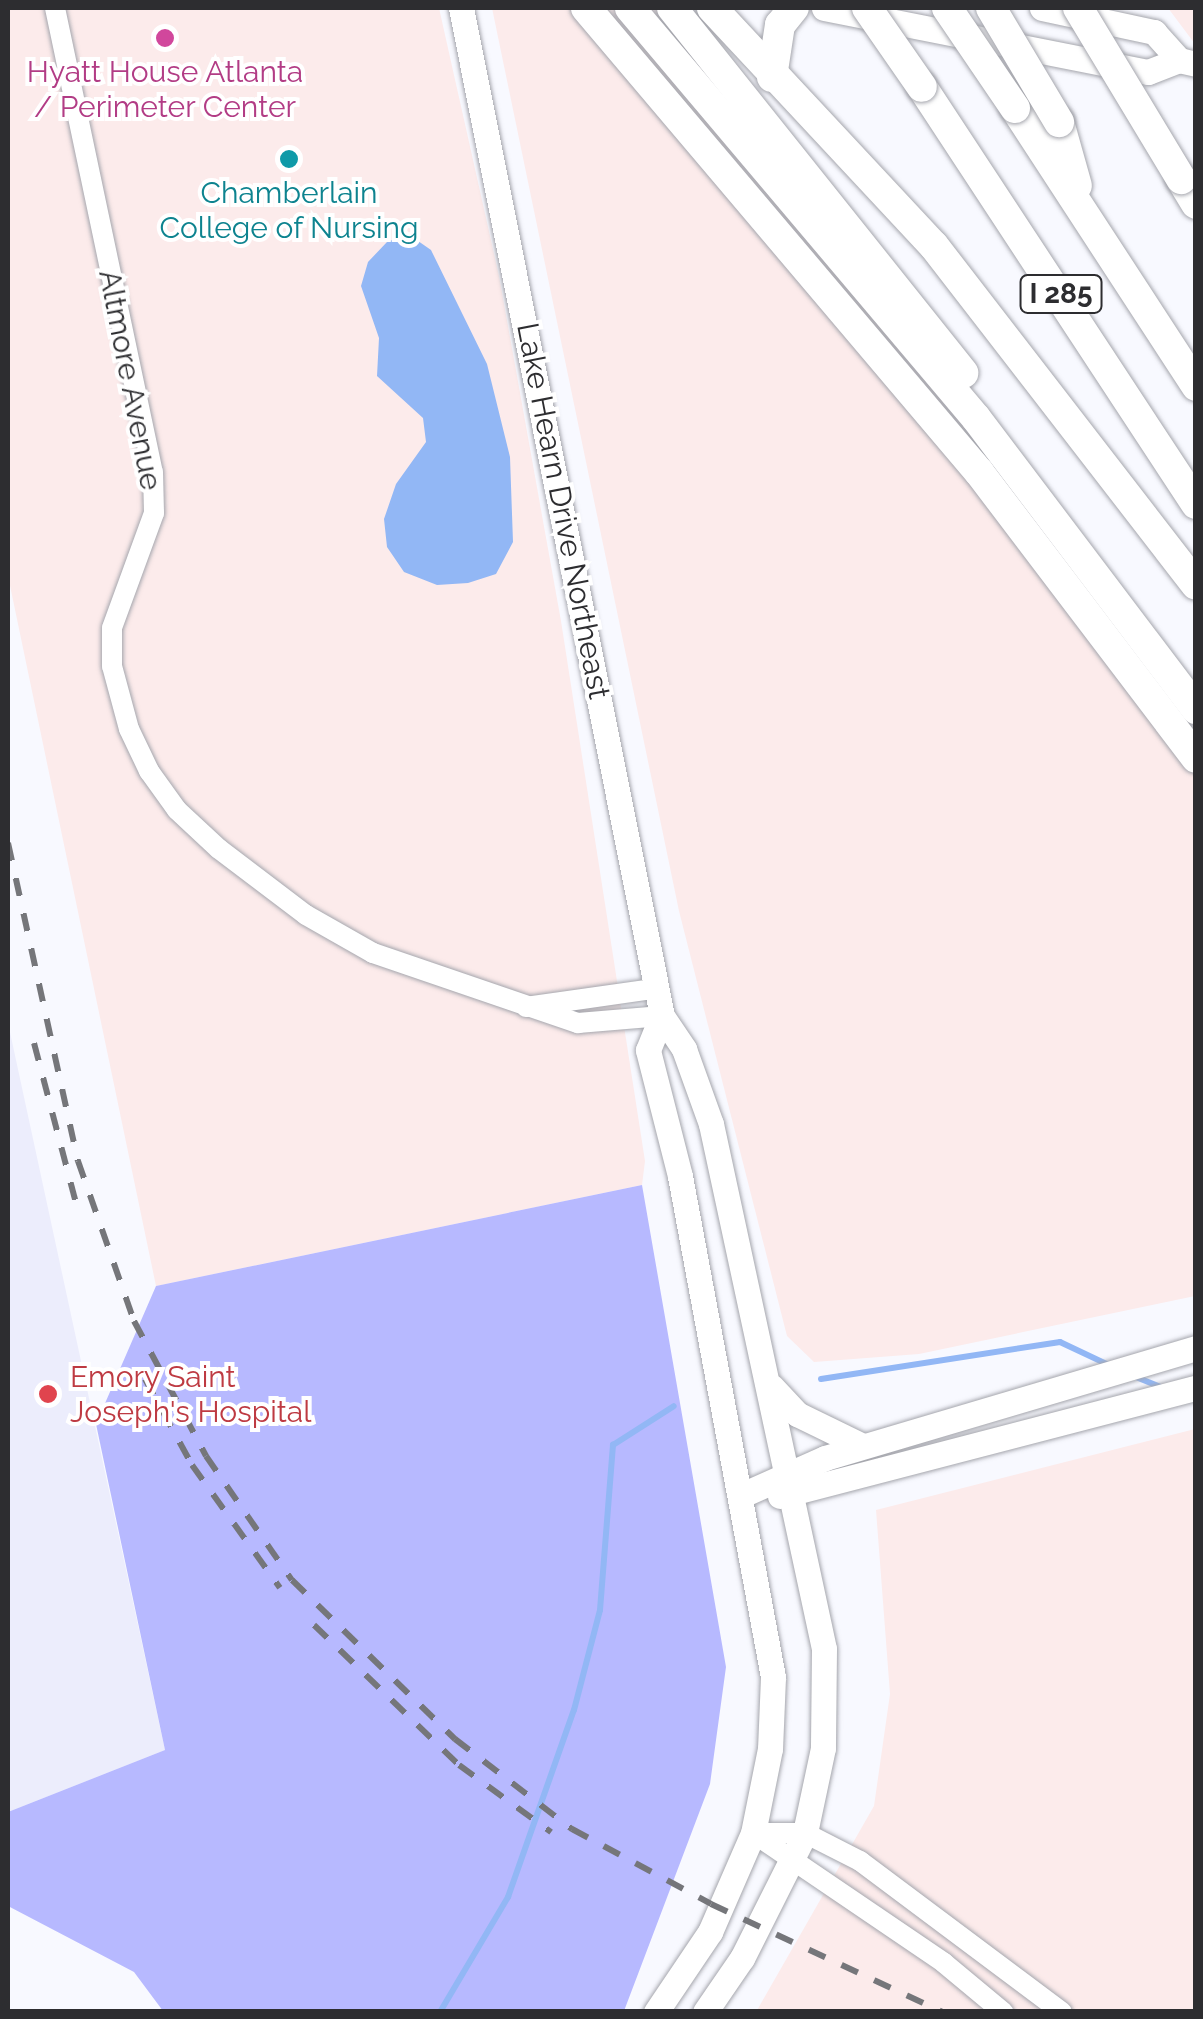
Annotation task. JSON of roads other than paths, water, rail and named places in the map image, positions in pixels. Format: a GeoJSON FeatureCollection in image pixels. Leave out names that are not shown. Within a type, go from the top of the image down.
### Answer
{"type":"FeatureCollection","features":[{"type":"Feature","properties":{"kind":"highway"},"geometry":{"type":"LineString","coordinates":[[586,8],[979,472],[1196,758]]}},
{"type":"Feature","properties":{"kind":"highway"},"geometry":{"type":"LineString","coordinates":[[630,8],[987,432],[1196,709]]}},
{"type":"Feature","properties":{"kind":"highway"},"geometry":{"type":"LineString","coordinates":[[672,8],[975,388],[1196,695]]}},
{"type":"Feature","properties":{"kind":"highway"},"geometry":{"type":"LineString","coordinates":[[712,8],[772,77],[934,246],[1196,584]]}},
{"type":"Feature","properties":{"kind":"highway"},"geometry":{"type":"LineString","coordinates":[[772,77],[780,24],[794,8]]}},
{"type":"Feature","properties":{"kind":"highway","name":"I 285"},"geometry":{"type":"LineString","coordinates":[[867,8],[1196,504]]}},
{"type":"Feature","properties":{"kind":"highway","name":"I 285"},"geometry":{"type":"LineString","coordinates":[[946,8],[1196,386]]}},
{"type":"Feature","properties":{"kind":"highway"},"geometry":{"type":"LineString","coordinates":[[991,8],[1060,122],[1086,218]]}},
{"type":"Feature","properties":{"kind":"highway"},"geometry":{"type":"LineString","coordinates":[[1078,8],[1188,192]]}},
{"type":"Feature","properties":{"kind":"main road","name":"Lake Hearn Drive Northeast"},"geometry":{"type":"LineString","coordinates":[[461,8],[662,1016],[684,1049],[711,1124],[795,1497],[826,1681],[822,1748],[805,1833],[705,2012]]}},
{"type":"Feature","properties":{"kind":"main road"},"geometry":{"type":"LineString","coordinates":[[824,8],[1148,72],[1187,62]]}},
{"type":"Feature","properties":{"kind":"main road"},"geometry":{"type":"LineString","coordinates":[[1042,8],[1154,32],[1187,62]]}},
{"type":"Feature","properties":{"kind":"main road","name":"Lake Hearn Drive Northeast"},"geometry":{"type":"LineString","coordinates":[[656,2012],[710,1932],[753,1833],[770,1749],[773,1677],[742,1495],[648,1050],[662,1016]]}},
{"type":"Feature","properties":{"kind":"main road"},"geometry":{"type":"LineString","coordinates":[[742,1495],[788,1471],[863,1446],[1196,1348]]}},
{"type":"Feature","properties":{"kind":"main road"},"geometry":{"type":"LineString","coordinates":[[769,1384],[797,1414],[863,1446]]}},
{"type":"Feature","properties":{"kind":"main road"},"geometry":{"type":"LineString","coordinates":[[742,1495],[795,1497],[1196,1388]]}},
{"type":"Feature","properties":{"kind":"street","name":"Altmore Avenue"},"geometry":{"type":"LineString","coordinates":[[55,8],[153,472],[154,513],[112,628],[112,666],[129,729],[177,810],[306,915],[380,956],[524,1008],[578,1023],[662,1016]]}},
{"type":"Feature","properties":{"kind":"street"},"geometry":{"type":"LineString","coordinates":[[524,1008],[659,988]]}},
{"type":"Feature","properties":{"kind":"street"},"geometry":{"type":"LineString","coordinates":[[753,1833],[805,1833],[901,1886],[1062,2012]]}},
{"type":"Feature","properties":{"kind":"street"},"geometry":{"type":"LineString","coordinates":[[753,1833],[944,1963],[1004,2012]]}},
{"type":"Feature","properties":{"kind":"waterway"},"geometry":{"type":"LineString","coordinates":[[821,1379],[1060,1342],[1111,1366]]}},
{"type":"Feature","properties":{"kind":"waterway"},"geometry":{"type":"LineString","coordinates":[[1131,1375],[1161,1387]]}},
{"type":"Feature","properties":{"kind":"waterway"},"geometry":{"type":"LineString","coordinates":[[440,2012],[508,1897],[574,1710],[600,1610],[613,1445],[674,1406]]}},
{"type":"Feature","properties":{"kind":"railway"},"geometry":{"type":"LineString","coordinates":[[8,843],[78,1161],[134,1321],[206,1456],[292,1580],[455,1739],[572,1829],[711,1904],[943,2012]]}},
{"type":"Feature","properties":{"kind":"railway"},"geometry":{"type":"LineString","coordinates":[[34,1043],[77,1207]]}},
{"type":"Feature","properties":{"kind":"railway"},"geometry":{"type":"LineString","coordinates":[[145,1379],[192,1465],[280,1588]]}},
{"type":"Feature","properties":{"kind":"railway"},"geometry":{"type":"LineString","coordinates":[[314,1625],[459,1765],[551,1832]]}},
{"type":"Feature","properties":{"kind":"place","name":"Hyatt House Atlanta / Perimeter Center"},"geometry":{"type":"Point","coordinates":[165,38]}},
{"type":"Feature","properties":{"kind":"place","name":"Chamberlain College of Nursing"},"geometry":{"type":"Point","coordinates":[289,159]}},
{"type":"Feature","properties":{"kind":"place","name":"Emory Saint Joseph's Hospital"},"geometry":{"type":"Point","coordinates":[48,1394]}}]}
